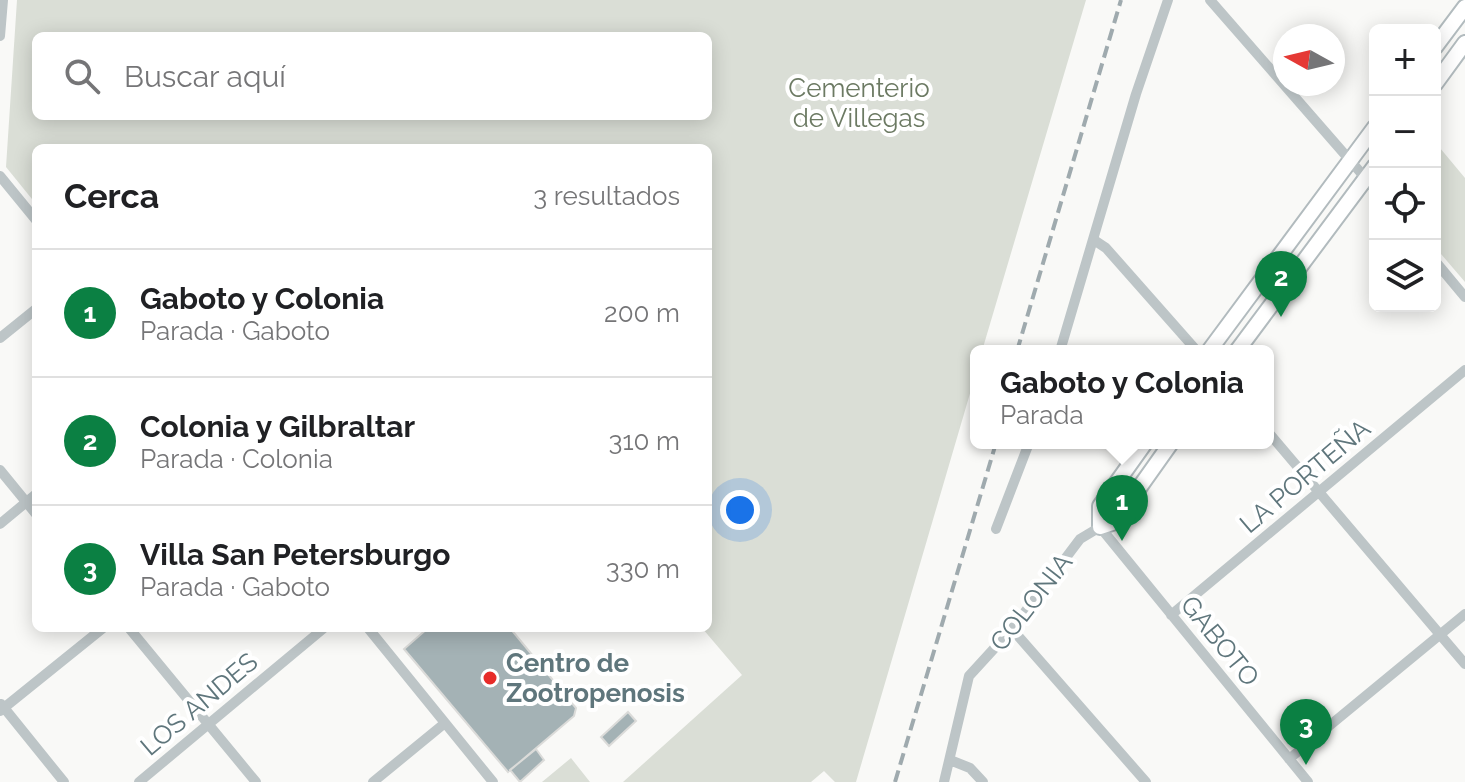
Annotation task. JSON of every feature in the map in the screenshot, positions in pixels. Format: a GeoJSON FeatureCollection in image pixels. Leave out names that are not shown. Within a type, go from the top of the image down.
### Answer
{"type":"FeatureCollection","features":[{"type":"Feature","properties":{"kind":"street"},"geometry":{"type":"LineString","coordinates":[[0,36],[3,0]]}},
{"type":"Feature","properties":{"kind":"street"},"geometry":{"type":"LineString","coordinates":[[1062,345],[1136,94],[1168,0]]}},
{"type":"Feature","properties":{"kind":"street"},"geometry":{"type":"LineString","coordinates":[[1210,0],[1369,183]]}},
{"type":"Feature","properties":{"kind":"street"},"geometry":{"type":"LineString","coordinates":[[1441,39],[1465,7]]}},
{"type":"Feature","properties":{"kind":"street"},"geometry":{"type":"LineString","coordinates":[[1441,76],[1465,43]]}},
{"type":"Feature","properties":{"kind":"street"},"geometry":{"type":"LineString","coordinates":[[1213,345],[1369,135]]}},
{"type":"Feature","properties":{"kind":"street"},"geometry":{"type":"LineString","coordinates":[[0,176],[32,215]]}},
{"type":"Feature","properties":{"kind":"street"},"geometry":{"type":"LineString","coordinates":[[1242,345],[1369,185]]}},
{"type":"Feature","properties":{"kind":"street"},"geometry":{"type":"LineString","coordinates":[[1094,240],[1106,248],[1192,345]]}},
{"type":"Feature","properties":{"kind":"street"},"geometry":{"type":"LineString","coordinates":[[1441,268],[1465,297]]}},
{"type":"Feature","properties":{"kind":"street"},"geometry":{"type":"LineString","coordinates":[[0,338],[32,312]]}},
{"type":"Feature","properties":{"kind":"street","name":"LA PORTEÑA"},"geometry":{"type":"LineString","coordinates":[[1171,615],[1465,370]]}},
{"type":"Feature","properties":{"kind":"street"},"geometry":{"type":"LineString","coordinates":[[1274,439],[1465,664]]}},
{"type":"Feature","properties":{"kind":"street"},"geometry":{"type":"LineString","coordinates":[[996,529],[1027,449]]}},
{"type":"Feature","properties":{"kind":"street"},"geometry":{"type":"LineString","coordinates":[[1100,527],[1100,506],[1141,449]]}},
{"type":"Feature","properties":{"kind":"street","name":"COLONIA"},"geometry":{"type":"LineString","coordinates":[[950,760],[966,682],[972,671],[1012,629],[1080,539],[1115,522],[1167,449]]}},
{"type":"Feature","properties":{"kind":"street"},"geometry":{"type":"LineString","coordinates":[[0,470],[32,509]]}},
{"type":"Feature","properties":{"kind":"street"},"geometry":{"type":"LineString","coordinates":[[0,524],[32,498]]}},
{"type":"Feature","properties":{"kind":"street","name":"GABOTO"},"geometry":{"type":"LineString","coordinates":[[1100,527],[1308,782]]}},
{"type":"Feature","properties":{"kind":"street"},"geometry":{"type":"LineString","coordinates":[[1289,759],[1465,614]]}},
{"type":"Feature","properties":{"kind":"street"},"geometry":{"type":"LineString","coordinates":[[1012,629],[1146,782]]}},
{"type":"Feature","properties":{"kind":"street"},"geometry":{"type":"LineString","coordinates":[[64,782],[1,707],[98,632]]}},
{"type":"Feature","properties":{"kind":"street"},"geometry":{"type":"LineString","coordinates":[[132,632],[256,782]]}},
{"type":"Feature","properties":{"kind":"street","name":"LOS ANDES"},"geometry":{"type":"LineString","coordinates":[[139,782],[319,632]]}},
{"type":"Feature","properties":{"kind":"street"},"geometry":{"type":"LineString","coordinates":[[371,632],[493,782]]}},
{"type":"Feature","properties":{"kind":"street"},"geometry":{"type":"LineString","coordinates":[[373,782],[445,723]]}},
{"type":"Feature","properties":{"kind":"street"},"geometry":{"type":"LineString","coordinates":[[944,782],[950,760],[970,768],[983,782]]}},
{"type":"Feature","properties":{"kind":"green space","name":"Cementerio de Villegas"},"geometry":{"type":"Polygon","coordinates":[[[17,0],[1086,0],[984,345],[970,345],[970,393],[856,782],[835,782],[824,771],[811,782],[623,782],[742,675],[705,632],[712,632],[712,144],[32,144],[32,199],[6,167],[17,0]]]}},
{"type":"Feature","properties":{"kind":"green space"},"geometry":{"type":"Polygon","coordinates":[[[1441,149],[1465,178],[1465,282],[1441,254],[1441,149]]]}},
{"type":"Feature","properties":{"kind":"green space"},"geometry":{"type":"Polygon","coordinates":[[[571,758],[590,782],[542,782],[571,758]]]}},
{"type":"Feature","properties":{"kind":"building","name":"Centro de Zootropenosis"},"geometry":{"type":"Polygon","coordinates":[[[423,632],[513,632],[576,708],[574,716],[508,772],[404,649],[423,632]]]}},
{"type":"Feature","properties":{"kind":"building"},"geometry":{"type":"Polygon","coordinates":[[[628,712],[636,721],[609,746],[601,737],[628,712]]]}},
{"type":"Feature","properties":{"kind":"building"},"geometry":{"type":"Polygon","coordinates":[[[536,749],[544,760],[520,782],[510,770],[536,749]]]}},
{"type":"Feature","properties":{"kind":"railway"},"geometry":{"type":"LineString","coordinates":[[1019,345],[1121,0]]}},
{"type":"Feature","properties":{"kind":"railway"},"geometry":{"type":"LineString","coordinates":[[895,782],[994,449]]}},
{"type":"Feature","properties":{"kind":"place","name":"Colonia y Gilbraltar"},"geometry":{"type":"Point","coordinates":[1281,317]}},
{"type":"Feature","properties":{"kind":"place","name":"Gaboto y Colonia"},"geometry":{"type":"Point","coordinates":[1122,541]}},
{"type":"Feature","properties":{"kind":"place","name":"Centro de Zootropenosis"},"geometry":{"type":"Point","coordinates":[490,678]}},
{"type":"Feature","properties":{"kind":"place","name":"Villa San Petersburgo"},"geometry":{"type":"Point","coordinates":[1306,765]}}]}
